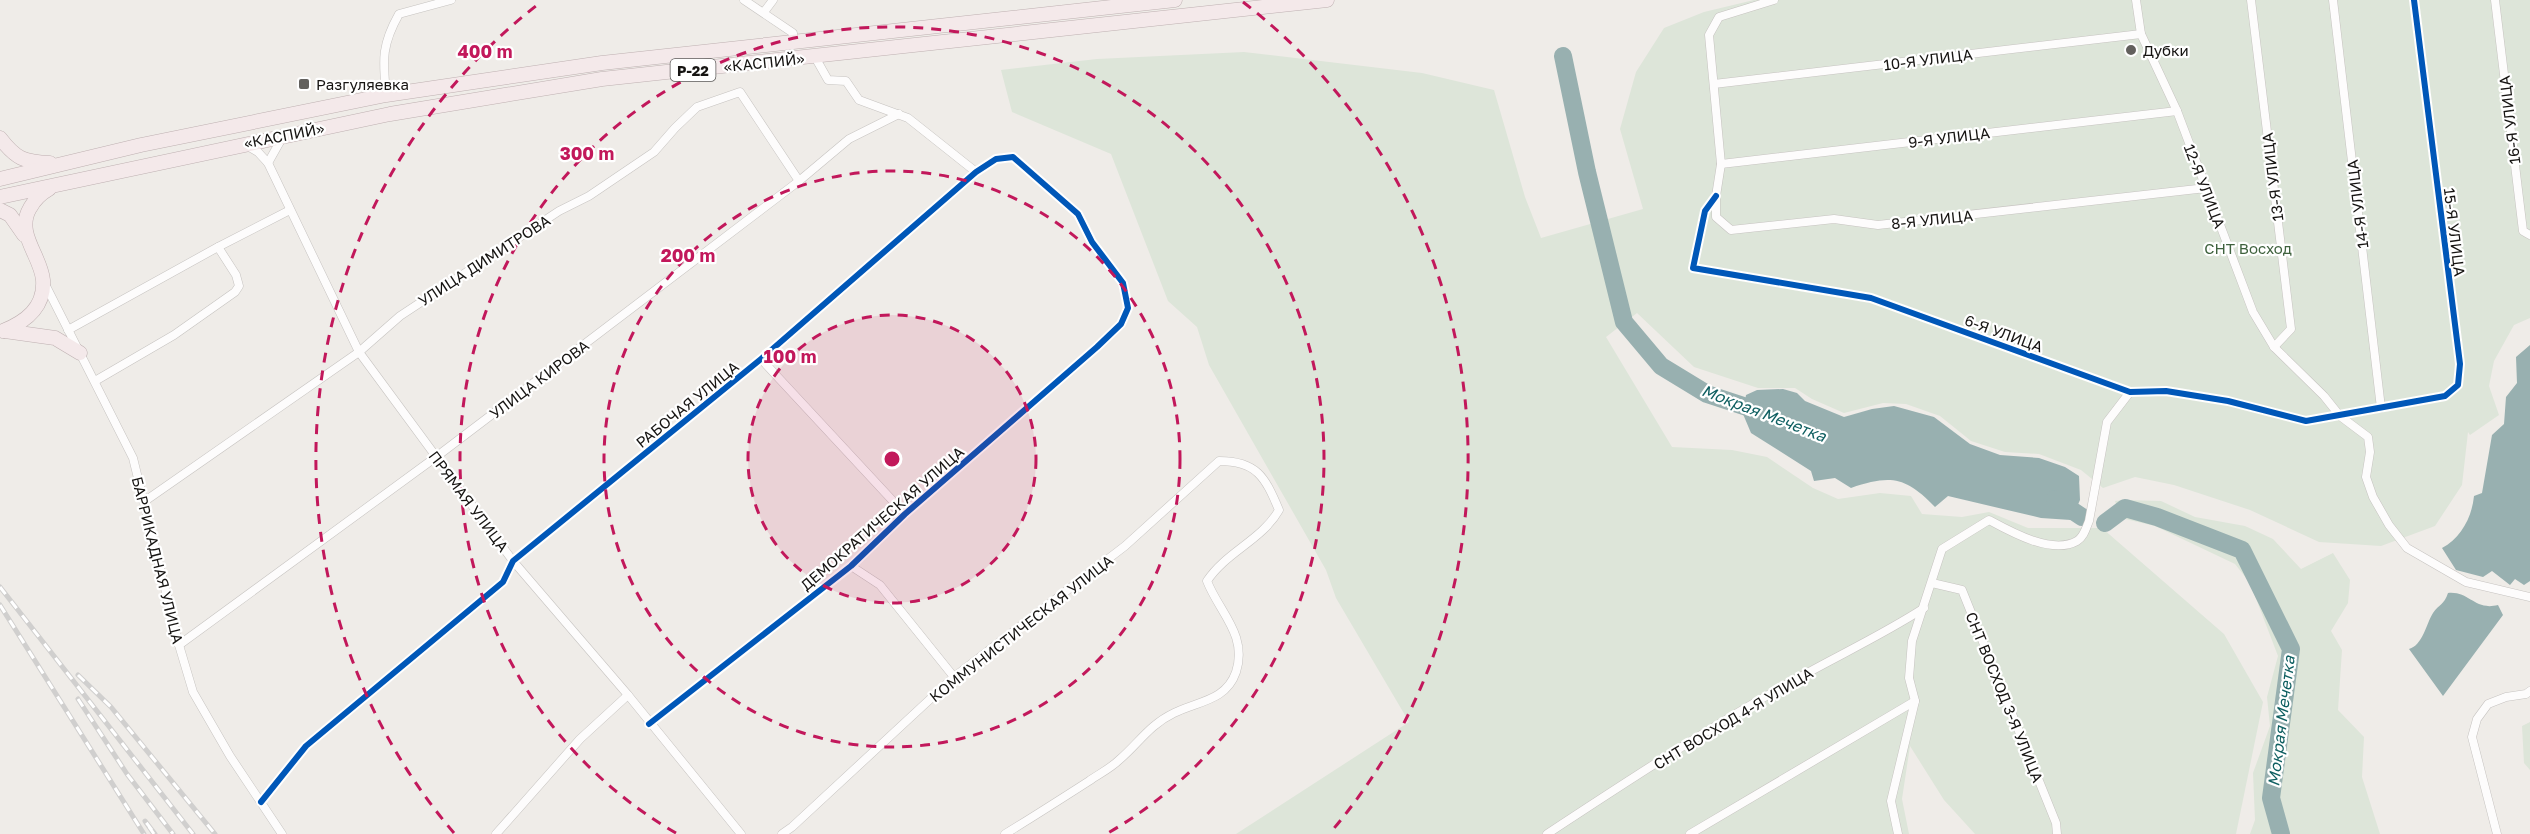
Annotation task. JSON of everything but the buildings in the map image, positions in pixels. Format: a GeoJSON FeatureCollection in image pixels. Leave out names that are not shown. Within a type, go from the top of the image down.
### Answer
{"type":"FeatureCollection","features":[{"type":"Feature","properties":{"kind":"highway","name":"«КАСПИЙ»"},"geometry":{"type":"LineString","coordinates":[[61,164],[386,95],[602,63],[793,37],[810,39],[1175,0]]}},
{"type":"Feature","properties":{"kind":"highway","name":"«КАСПИЙ»"},"geometry":{"type":"LineString","coordinates":[[65,182],[390,114],[602,79],[1328,0]]}},
{"type":"Feature","properties":{"kind":"highway"},"geometry":{"type":"LineString","coordinates":[[0,138],[13,154],[24,160],[61,164]]}},
{"type":"Feature","properties":{"kind":"highway","name":"Р-22"},"geometry":{"type":"LineString","coordinates":[[0,179],[61,164]]}},
{"type":"Feature","properties":{"kind":"highway"},"geometry":{"type":"LineString","coordinates":[[31,248],[25,226],[25,216],[40,193],[65,182]]}},
{"type":"Feature","properties":{"kind":"highway","name":"Р-22"},"geometry":{"type":"LineString","coordinates":[[0,197],[65,182]]}},
{"type":"Feature","properties":{"kind":"highway"},"geometry":{"type":"LineString","coordinates":[[0,210],[10,215],[19,224],[43,279],[39,304],[22,323],[1,331]]}},
{"type":"Feature","properties":{"kind":"highway"},"geometry":{"type":"LineString","coordinates":[[1,331],[55,338],[80,353]]}},
{"type":"Feature","properties":{"kind":"street"},"geometry":{"type":"LineString","coordinates":[[386,95],[383,55],[390,30],[399,14],[451,0]]}},
{"type":"Feature","properties":{"kind":"street"},"geometry":{"type":"LineString","coordinates":[[744,0],[764,12],[793,37]]}},
{"type":"Feature","properties":{"kind":"street"},"geometry":{"type":"LineString","coordinates":[[764,12],[773,0]]}},
{"type":"Feature","properties":{"kind":"street","name":"8-Я УЛИЦА"},"geometry":{"type":"LineString","coordinates":[[1774,0],[1719,17],[1709,35],[1721,164],[1716,196],[1716,217],[1731,230],[1834,219],[1878,225],[2206,188]]}},
{"type":"Feature","properties":{"kind":"street","name":"12-Я УЛИЦА"},"geometry":{"type":"LineString","coordinates":[[2136,0],[2141,34],[2177,111],[2253,312],[2274,347],[2324,396],[2340,416],[2368,436],[2370,452],[2366,477],[2373,497],[2388,525],[2407,548],[2466,582],[2530,597]]}},
{"type":"Feature","properties":{"kind":"street","name":"13-Я УЛИЦА"},"geometry":{"type":"LineString","coordinates":[[2251,0],[2291,329],[2274,347]]}},
{"type":"Feature","properties":{"kind":"street","name":"14-Я УЛИЦА"},"geometry":{"type":"LineString","coordinates":[[2333,0],[2380,408]]}},
{"type":"Feature","properties":{"kind":"street","name":"15-Я УЛИЦА"},"geometry":{"type":"LineString","coordinates":[[2380,408],[2445,396],[2458,386],[2460,364],[2414,0]]}},
{"type":"Feature","properties":{"kind":"street","name":"16-Я УЛИЦА"},"geometry":{"type":"LineString","coordinates":[[2495,0],[2523,231],[2530,235]]}},
{"type":"Feature","properties":{"kind":"street","name":"10-Я УЛИЦА"},"geometry":{"type":"LineString","coordinates":[[1714,84],[2141,34]]}},
{"type":"Feature","properties":{"kind":"street"},"geometry":{"type":"LineString","coordinates":[[815,57],[828,80],[846,81],[859,100],[908,118],[976,172]]}},
{"type":"Feature","properties":{"kind":"street","name":"УЛИЦА ДИМИТРОВА"},"geometry":{"type":"LineString","coordinates":[[145,501],[360,352],[400,316],[559,211],[590,196],[654,152],[697,106],[740,92],[799,181]]}},
{"type":"Feature","properties":{"kind":"street","name":"9-Я УЛИЦА"},"geometry":{"type":"LineString","coordinates":[[1721,164],[2177,111]]}},
{"type":"Feature","properties":{"kind":"street","name":"УЛИЦА КИРОВА"},"geometry":{"type":"LineString","coordinates":[[179,645],[436,457],[799,181],[849,139],[899,114]]}},
{"type":"Feature","properties":{"kind":"street"},"geometry":{"type":"LineString","coordinates":[[243,143],[258,152],[268,163],[278,141],[285,136]]}},
{"type":"Feature","properties":{"kind":"street","name":"РАБОЧАЯ УЛИЦА"},"geometry":{"type":"LineString","coordinates":[[261,802],[306,746],[503,582],[513,561],[761,359],[976,172],[996,159],[1013,158],[1078,214],[1092,242],[1123,283],[1128,308],[1121,324],[1097,348]]}},
{"type":"Feature","properties":{"kind":"street","name":"ПРЯМАЯ УЛИЦА"},"geometry":{"type":"LineString","coordinates":[[268,163],[360,352],[513,561],[628,695],[649,724],[741,834]]}},
{"type":"Feature","properties":{"kind":"street","name":"6-Я УЛИЦА"},"geometry":{"type":"LineString","coordinates":[[1716,196],[1705,211],[1693,268],[1871,298],[2130,392],[2166,391],[2228,401],[2306,421],[2380,408]]}},
{"type":"Feature","properties":{"kind":"street"},"geometry":{"type":"LineString","coordinates":[[68,330],[290,210]]}},
{"type":"Feature","properties":{"kind":"street"},"geometry":{"type":"LineString","coordinates":[[95,381],[174,335],[235,292],[239,286],[236,275],[218,247]]}},
{"type":"Feature","properties":{"kind":"street","name":"БАРРИКАДНАЯ УЛИЦА"},"geometry":{"type":"LineString","coordinates":[[43,279],[133,458],[192,692],[230,756],[282,834]]}},
{"type":"Feature","properties":{"kind":"street","name":"ДЕМОКРАТИЧЕСКАЯ УЛИЦА"},"geometry":{"type":"LineString","coordinates":[[649,724],[851,566],[905,514],[1097,348]]}},
{"type":"Feature","properties":{"kind":"street"},"geometry":{"type":"LineString","coordinates":[[761,359],[905,514]]}},
{"type":"Feature","properties":{"kind":"street"},"geometry":{"type":"LineString","coordinates":[[1899,834],[1891,801],[1915,701],[1909,678],[1912,641],[1942,549],[1989,520],[2021,537],[2032,540],[2055,545],[2077,541],[2084,534],[2089,521],[2107,422],[2130,392]]}},
{"type":"Feature","properties":{"kind":"street","name":"КОММУНИСТИЧЕСКАЯ УЛИЦА"},"geometry":{"type":"LineString","coordinates":[[782,834],[954,677],[1125,546],[1219,461],[1237,461],[1253,467],[1268,483],[1279,510],[1271,525],[1216,567],[1206,580],[1212,595],[1231,622],[1239,646],[1236,672],[1226,690],[1207,701],[1175,712],[1150,727],[1119,760],[1051,807],[1005,834]]}},
{"type":"Feature","properties":{"kind":"street"},"geometry":{"type":"LineString","coordinates":[[851,566],[880,585],[954,677]]}},
{"type":"Feature","properties":{"kind":"street","name":"СНТ ВОСХОД 3-Я УЛИЦА"},"geometry":{"type":"LineString","coordinates":[[1932,583],[1962,590],[2056,823],[2057,834]]}},
{"type":"Feature","properties":{"kind":"street","name":"СНТ ВОСХОД 4-Я УЛИЦА"},"geometry":{"type":"LineString","coordinates":[[1547,834],[1623,784],[1799,678],[1892,629],[1924,608]]}},
{"type":"Feature","properties":{"kind":"street"},"geometry":{"type":"LineString","coordinates":[[2497,834],[2472,737],[2477,719],[2488,704],[2530,691]]}},
{"type":"Feature","properties":{"kind":"street"},"geometry":{"type":"LineString","coordinates":[[496,834],[580,739],[628,695]]}},
{"type":"Feature","properties":{"kind":"street"},"geometry":{"type":"LineString","coordinates":[[1690,834],[1915,701]]}},
{"type":"Feature","properties":{"kind":"green space","name":"СНТ Восход"},"geometry":{"type":"Polygon","coordinates":[[[1754,0],[2530,0],[2530,318],[2514,325],[2494,361],[2489,386],[2499,415],[2470,435],[2468,432],[2462,485],[2435,526],[2381,546],[2319,542],[2250,510],[2174,485],[2135,477],[2103,488],[2081,470],[2039,454],[2005,452],[1971,441],[1940,416],[1906,404],[1883,403],[1844,413],[1812,399],[1795,388],[1758,388],[1694,367],[1637,313],[1606,337],[1672,447],[1732,450],[1767,457],[1813,488],[1838,499],[1880,493],[1911,496],[1922,514],[1962,517],[1989,512],[2028,528],[2102,528],[2224,634],[2263,702],[2236,834],[1975,834],[1944,800],[1910,746],[1902,799],[1909,834],[1236,834],[1409,722],[1336,598],[1326,570],[1209,365],[1197,327],[1168,301],[1111,154],[1012,112],[1001,70],[1097,59],[1244,52],[1422,73],[1494,90],[1525,197],[1541,238],[1643,209],[1620,129],[1636,72],[1664,28],[1704,12],[1754,0]]]}},
{"type":"Feature","properties":{"kind":"green space"},"geometry":{"type":"Polygon","coordinates":[[[2115,501],[2161,501],[2195,517],[2245,526],[2273,539],[2301,569],[2333,553],[2350,580],[2348,603],[2331,631],[2342,650],[2338,710],[2364,737],[2362,777],[2380,834],[2250,834],[2255,820],[2253,773],[2270,726],[2267,697],[2278,656],[2250,583],[2235,564],[2155,526],[2121,518],[2115,501]]]}},
{"type":"Feature","properties":{"kind":"green space"},"geometry":{"type":"Polygon","coordinates":[[[2530,722],[2530,770],[2524,763],[2522,726],[2530,722]]]}},
{"type":"Feature","properties":{"kind":"water"},"geometry":{"type":"Polygon","coordinates":[[[2530,345],[2530,581],[2524,585],[2515,579],[2510,585],[2492,571],[2483,577],[2456,570],[2442,548],[2460,533],[2471,512],[2474,496],[2482,493],[2492,435],[2504,424],[2506,397],[2517,383],[2516,357],[2530,345]]]}},
{"type":"Feature","properties":{"kind":"water"},"geometry":{"type":"Polygon","coordinates":[[[1783,389],[1797,393],[1805,401],[1844,417],[1894,406],[1934,417],[1970,444],[2000,455],[2039,458],[2065,467],[2079,476],[2080,500],[2071,520],[2041,518],[1948,496],[1935,507],[1915,489],[1896,481],[1876,481],[1851,488],[1835,478],[1814,481],[1811,471],[1751,433],[1743,414],[1746,395],[1757,390],[1783,389]]]}},
{"type":"Feature","properties":{"kind":"water"},"geometry":{"type":"Polygon","coordinates":[[[2448,593],[2462,595],[2483,605],[2498,605],[2503,615],[2443,696],[2409,649],[2421,639],[2433,613],[2448,593]]]}},
{"type":"Feature","properties":{"kind":"waterway","name":"Мокрая Мечетка"},"geometry":{"type":"LineString","coordinates":[[1563,56],[1587,172],[1624,322],[1661,366],[1707,394],[1765,413]]}},
{"type":"Feature","properties":{"kind":"waterway","name":"Мокрая Мечетка"},"geometry":{"type":"LineString","coordinates":[[2055,499],[2082,517]]}},
{"type":"Feature","properties":{"kind":"waterway","name":"Мокрая Мечетка"},"geometry":{"type":"LineString","coordinates":[[2105,523],[2125,508],[2157,517],[2242,550],[2291,649],[2271,798],[2281,834]]}},
{"type":"Feature","properties":{"kind":"railway"},"geometry":{"type":"LineString","coordinates":[[0,587],[193,834]]}},
{"type":"Feature","properties":{"kind":"railway"},"geometry":{"type":"LineString","coordinates":[[0,605],[144,834]]}},
{"type":"Feature","properties":{"kind":"railway"},"geometry":{"type":"LineString","coordinates":[[78,675],[111,707],[215,834]]}},
{"type":"Feature","properties":{"kind":"railway"},"geometry":{"type":"LineString","coordinates":[[78,699],[127,774],[173,834]]}},
{"type":"Feature","properties":{"kind":"railway"},"geometry":{"type":"LineString","coordinates":[[154,834],[145,821],[155,834]]}},
{"type":"Feature","properties":{"kind":"cycle path"},"geometry":{"type":"LineString","coordinates":[[1716,196],[1705,211],[1693,268],[1871,298],[2130,392],[2166,391],[2228,401],[2306,421],[2445,396],[2458,385],[2460,364],[2414,0]]}},
{"type":"Feature","properties":{"kind":"cycle path"},"geometry":{"type":"LineString","coordinates":[[261,802],[306,746],[503,582],[513,561],[761,359],[976,172],[996,159],[1013,157],[1078,214],[1092,242],[1123,283],[1128,308],[1121,324],[905,514],[851,566],[649,724]]}},
{"type":"Feature","properties":{"kind":"place","name":"Дубки"},"geometry":{"type":"Point","coordinates":[2131,50]}},
{"type":"Feature","properties":{"kind":"place","name":"Разгуляевка"},"geometry":{"type":"Point","coordinates":[304,84]}}]}
